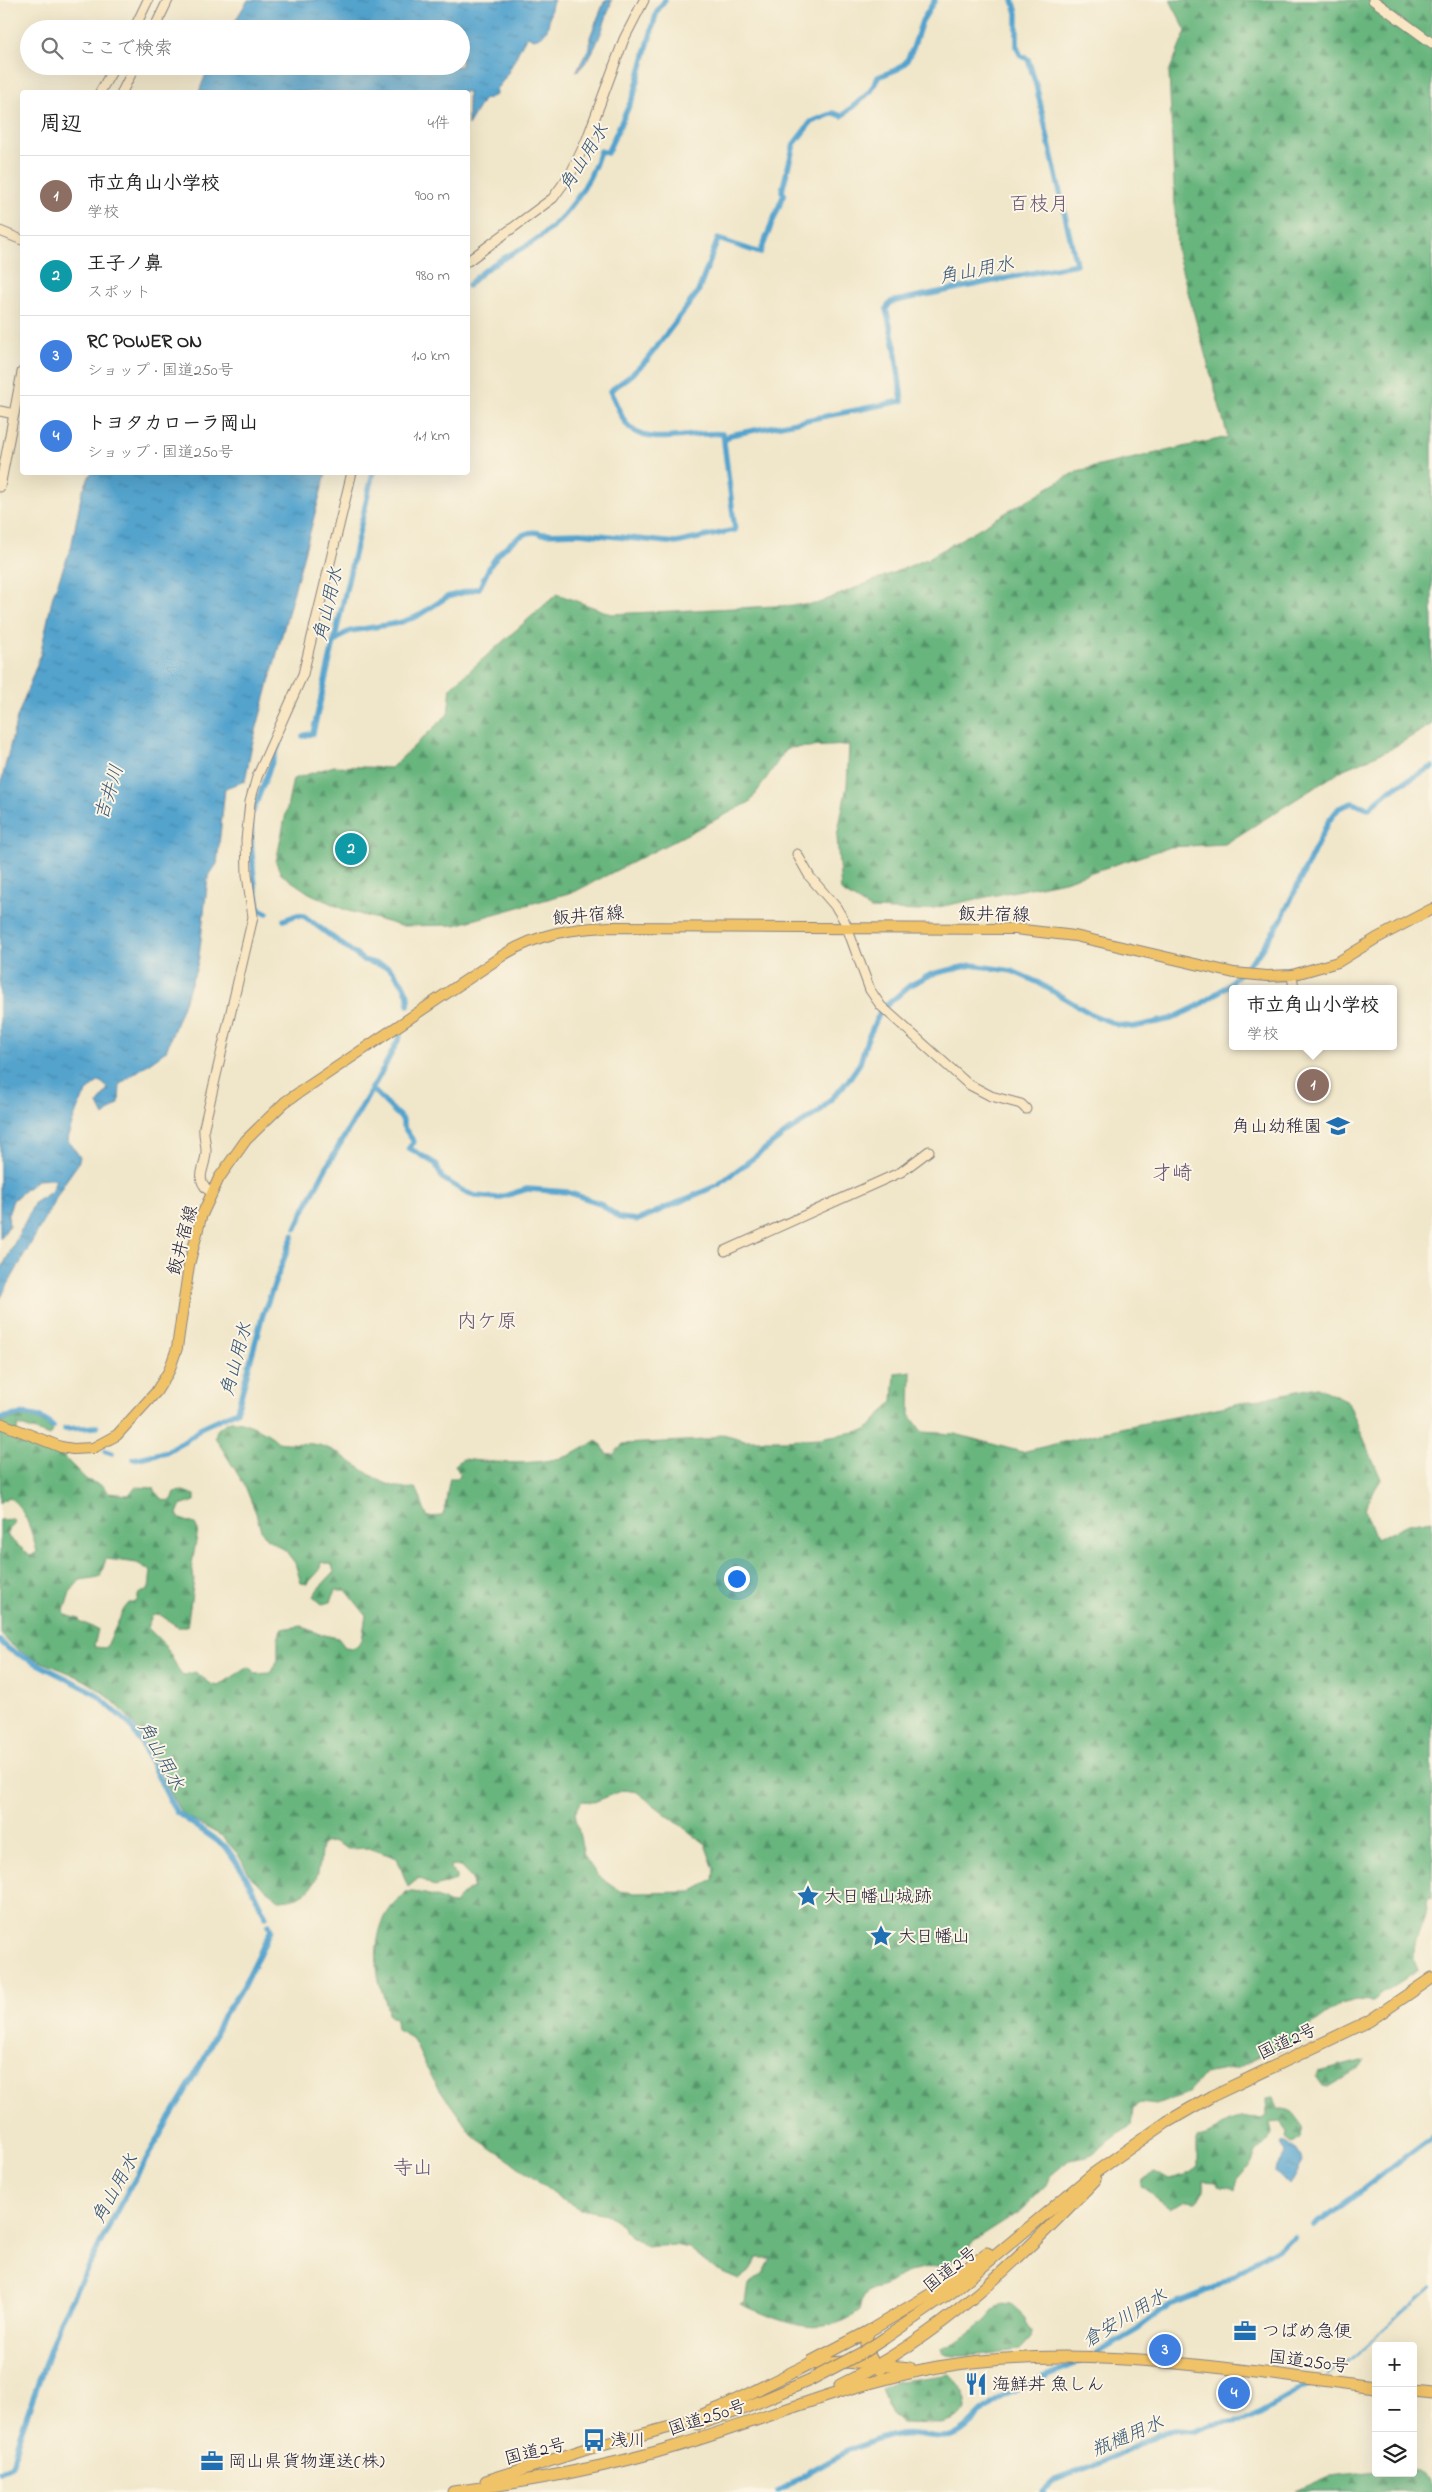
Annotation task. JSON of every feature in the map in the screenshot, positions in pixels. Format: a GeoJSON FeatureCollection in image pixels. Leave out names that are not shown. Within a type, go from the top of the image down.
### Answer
{"type":"FeatureCollection","features":[{"type":"Feature","properties":{"kind":"highway","name":"国道2号"},"geometry":{"type":"LineString","coordinates":[[443,2492],[701,2423],[740,2410],[810,2380],[884,2338],[952,2292],[1057,2203],[1131,2146],[1212,2096],[1369,2021],[1432,1978]]}},
{"type":"Feature","properties":{"kind":"highway"},"geometry":{"type":"LineString","coordinates":[[914,2370],[906,2363],[905,2354],[976,2296],[1032,2246],[1131,2146]]}},
{"type":"Feature","properties":{"kind":"highway"},"geometry":{"type":"LineString","coordinates":[[809,2364],[941,2288],[1048,2205],[1057,2203]]}},
{"type":"Feature","properties":{"kind":"highway"},"geometry":{"type":"LineString","coordinates":[[808,2401],[875,2366],[940,2324]]}},
{"type":"Feature","properties":{"kind":"highway"},"geometry":{"type":"LineString","coordinates":[[869,2331],[864,2340],[865,2347],[875,2366]]}},
{"type":"Feature","properties":{"kind":"highway","name":"国道250号"},"geometry":{"type":"LineString","coordinates":[[477,2484],[588,2449],[674,2426],[722,2407],[809,2364],[828,2362],[875,2366],[887,2373],[1008,2359],[1104,2357],[1178,2362],[1372,2386]]}},
{"type":"Feature","properties":{"kind":"highway"},"geometry":{"type":"LineString","coordinates":[[828,2362],[844,2367],[847,2370],[846,2382]]}},
{"type":"Feature","properties":{"kind":"highway","name":"国道250号"},"geometry":{"type":"LineString","coordinates":[[453,2492],[604,2466],[700,2439],[808,2401],[914,2370]]}},
{"type":"Feature","properties":{"kind":"highway"},"geometry":{"type":"LineString","coordinates":[[1417,2392],[1432,2394]]}},
{"type":"Feature","properties":{"kind":"main road","name":"飯井宿線"},"geometry":{"type":"LineString","coordinates":[[0,1423],[61,1447],[73,1449],[93,1448],[117,1435],[156,1392],[169,1371],[177,1348],[193,1248],[201,1217],[212,1193],[233,1157],[246,1140],[285,1102],[522,944],[566,930],[589,928],[1015,929],[1046,931],[1075,936],[1234,972],[1267,976],[1292,975],[1338,962],[1377,938],[1432,909]]}},
{"type":"Feature","properties":{"kind":"street"},"geometry":{"type":"LineString","coordinates":[[138,20],[148,0]]}},
{"type":"Feature","properties":{"kind":"street"},"geometry":{"type":"LineString","coordinates":[[158,20],[168,0]]}},
{"type":"Feature","properties":{"kind":"street"},"geometry":{"type":"LineString","coordinates":[[470,260],[553,198],[571,173],[587,138],[624,38],[644,0]]}},
{"type":"Feature","properties":{"kind":"street"},"geometry":{"type":"LineString","coordinates":[[1373,0],[1432,43]]}},
{"type":"Feature","properties":{"kind":"street"},"geometry":{"type":"LineString","coordinates":[[101,90],[110,75]]}},
{"type":"Feature","properties":{"kind":"street"},"geometry":{"type":"LineString","coordinates":[[123,90],[130,75]]}},
{"type":"Feature","properties":{"kind":"street"},"geometry":{"type":"LineString","coordinates":[[0,231],[20,239]]}},
{"type":"Feature","properties":{"kind":"street"},"geometry":{"type":"LineString","coordinates":[[0,487],[20,382]]}},
{"type":"Feature","properties":{"kind":"street"},"geometry":{"type":"LineString","coordinates":[[0,411],[14,414]]}},
{"type":"Feature","properties":{"kind":"street"},"geometry":{"type":"LineString","coordinates":[[212,1193],[205,1188],[200,1180],[206,1152],[204,1127],[253,917],[246,875],[246,840],[250,802],[257,777],[303,674],[351,475]]}},
{"type":"Feature","properties":{"kind":"street"},"geometry":{"type":"LineString","coordinates":[[797,854],[810,878],[836,907],[848,930],[870,990],[894,1019],[968,1084],[991,1096],[1020,1104],[1026,1109]]}},
{"type":"Feature","properties":{"kind":"street"},"geometry":{"type":"LineString","coordinates":[[1292,975],[1293,985]]}},
{"type":"Feature","properties":{"kind":"street"},"geometry":{"type":"LineString","coordinates":[[725,1252],[901,1172],[929,1151]]}},
{"type":"Feature","properties":{"kind":"green space"},"geometry":{"type":"Polygon","coordinates":[[[1170,0],[1432,0],[1432,724],[1391,749],[1344,769],[1225,844],[1170,847],[1064,881],[919,911],[870,909],[841,891],[837,836],[847,786],[849,745],[787,748],[750,802],[576,891],[455,925],[401,926],[345,910],[309,893],[281,874],[276,862],[293,779],[334,766],[391,768],[448,714],[451,687],[557,594],[612,614],[816,604],[927,559],[1077,471],[1228,437],[1177,252],[1169,72],[1186,31],[1170,0]]]}},
{"type":"Feature","properties":{"kind":"green space"},"geometry":{"type":"Polygon","coordinates":[[[911,1371],[910,1415],[922,1432],[955,1434],[1022,1452],[1116,1429],[1317,1387],[1348,1402],[1381,1479],[1364,1508],[1376,1539],[1408,1524],[1432,1520],[1432,1898],[1427,1897],[1425,1915],[1416,1939],[1414,1957],[1418,1970],[1373,2001],[1357,2000],[1341,2004],[1304,2031],[1292,2044],[1276,2052],[1258,2056],[1236,2068],[1204,2074],[1188,2093],[1156,2105],[1141,2103],[1133,2108],[1131,2125],[1088,2157],[1069,2160],[1050,2176],[1045,2187],[1020,2211],[973,2241],[963,2257],[948,2264],[908,2272],[882,2288],[868,2291],[861,2302],[859,2312],[844,2321],[814,2327],[785,2322],[740,2304],[745,2302],[748,2284],[762,2275],[771,2258],[756,2258],[751,2270],[739,2279],[715,2269],[689,2248],[674,2245],[646,2247],[626,2232],[617,2221],[606,2214],[580,2209],[561,2199],[512,2162],[473,2136],[432,2078],[412,2038],[397,2030],[396,2020],[388,2014],[377,1971],[377,1943],[379,1934],[385,1917],[392,1907],[406,1892],[432,1896],[455,1904],[461,1895],[473,1888],[472,1879],[460,1867],[451,1865],[450,1868],[456,1876],[456,1880],[435,1887],[419,1878],[408,1887],[397,1858],[369,1848],[348,1849],[335,1842],[324,1843],[316,1879],[312,1886],[302,1895],[279,1900],[252,1878],[237,1853],[222,1836],[185,1816],[179,1809],[135,1726],[109,1698],[81,1678],[20,1651],[0,1633],[0,1520],[13,1519],[15,1522],[7,1533],[9,1538],[31,1556],[37,1552],[27,1521],[19,1507],[8,1497],[0,1503],[0,1422],[22,1417],[35,1418],[41,1421],[53,1431],[50,1436],[18,1425],[16,1435],[61,1454],[87,1480],[103,1486],[108,1493],[129,1495],[135,1487],[154,1488],[159,1496],[165,1500],[172,1500],[175,1492],[183,1491],[195,1495],[195,1501],[180,1506],[177,1514],[180,1519],[195,1524],[198,1530],[192,1564],[194,1580],[187,1627],[178,1627],[159,1614],[152,1616],[147,1627],[165,1645],[182,1676],[195,1672],[211,1684],[218,1686],[248,1667],[252,1668],[255,1674],[270,1673],[278,1660],[278,1640],[281,1629],[301,1626],[319,1634],[338,1638],[345,1647],[354,1648],[362,1640],[366,1615],[346,1590],[335,1590],[331,1602],[322,1604],[314,1597],[317,1590],[334,1572],[332,1565],[321,1562],[320,1570],[307,1584],[301,1583],[295,1563],[285,1550],[266,1538],[261,1530],[245,1486],[215,1437],[217,1430],[227,1422],[242,1422],[270,1435],[278,1442],[314,1444],[325,1447],[379,1480],[402,1488],[415,1488],[428,1517],[442,1516],[450,1478],[458,1478],[460,1474],[455,1465],[463,1459],[502,1462],[542,1461],[568,1456],[596,1441],[602,1445],[606,1454],[613,1455],[623,1444],[705,1440],[723,1434],[745,1440],[785,1440],[819,1438],[867,1430],[893,1401],[895,1373],[911,1371]],[[106,1559],[100,1577],[80,1580],[70,1592],[64,1611],[66,1615],[79,1619],[81,1622],[98,1629],[94,1647],[106,1648],[124,1609],[129,1603],[134,1603],[138,1599],[138,1595],[149,1588],[151,1571],[137,1563],[106,1559]],[[624,1790],[594,1802],[582,1801],[575,1813],[584,1856],[597,1875],[620,1891],[635,1893],[691,1892],[713,1880],[714,1869],[705,1844],[637,1792],[624,1790]]]}},
{"type":"Feature","properties":{"kind":"green space"},"geometry":{"type":"Polygon","coordinates":[[[1365,2060],[1361,2067],[1328,2087],[1323,2086],[1316,2076],[1318,2072],[1365,2060]]]}},
{"type":"Feature","properties":{"kind":"green space"},"geometry":{"type":"Polygon","coordinates":[[[1273,2097],[1277,2109],[1293,2113],[1303,2126],[1300,2139],[1292,2142],[1286,2137],[1287,2132],[1280,2123],[1269,2124],[1271,2133],[1268,2141],[1256,2153],[1251,2164],[1237,2180],[1234,2191],[1229,2187],[1221,2186],[1217,2181],[1203,2180],[1203,2192],[1196,2201],[1187,2200],[1170,2208],[1141,2186],[1142,2179],[1155,2172],[1169,2180],[1185,2176],[1197,2168],[1197,2138],[1209,2135],[1233,2120],[1248,2117],[1262,2119],[1267,2116],[1266,2098],[1273,2097]]]}},
{"type":"Feature","properties":{"kind":"green space"},"geometry":{"type":"Polygon","coordinates":[[[1000,2304],[1011,2305],[1024,2317],[1032,2331],[1031,2338],[1020,2350],[968,2356],[943,2353],[942,2349],[974,2330],[1000,2304]]]}},
{"type":"Feature","properties":{"kind":"green space"},"geometry":{"type":"Polygon","coordinates":[[[950,2374],[962,2390],[966,2399],[967,2410],[952,2421],[941,2424],[901,2423],[891,2415],[881,2388],[893,2382],[950,2374]]]}},
{"type":"Feature","properties":{"kind":"green space"},"geometry":{"type":"Polygon","coordinates":[[[1372,2471],[1372,2477],[1417,2477],[1417,2471],[1427,2478],[1431,2484],[1432,2492],[1295,2492],[1331,2476],[1372,2471]]]}},
{"type":"Feature","properties":{"kind":"water"},"geometry":{"type":"Polygon","coordinates":[[[248,0],[554,0],[544,34],[533,39],[528,36],[525,39],[508,72],[496,89],[496,95],[483,100],[470,122],[470,90],[200,90],[206,75],[470,75],[470,20],[236,20],[248,0]]]}},
{"type":"Feature","properties":{"kind":"water"},"geometry":{"type":"Polygon","coordinates":[[[605,0],[612,0],[594,49],[583,66],[576,72],[590,46],[590,37],[605,0]]]}},
{"type":"Feature","properties":{"kind":"water","name":"吉井川"},"geometry":{"type":"Polygon","coordinates":[[[90,475],[325,475],[251,749],[245,781],[225,788],[217,864],[208,877],[199,957],[166,1051],[120,1084],[119,1103],[104,1116],[98,1104],[108,1088],[100,1081],[87,1092],[75,1115],[67,1139],[80,1157],[78,1164],[65,1182],[0,1299],[0,1272],[35,1202],[51,1192],[56,1179],[37,1180],[13,1200],[8,1214],[9,1226],[0,1239],[0,787],[17,718],[40,656],[53,595],[71,548],[82,492],[90,475]]]}},
{"type":"Feature","properties":{"kind":"water"},"geometry":{"type":"Polygon","coordinates":[[[1284,2140],[1295,2149],[1302,2161],[1289,2185],[1276,2172],[1277,2166],[1285,2153],[1282,2144],[1284,2140]]]}},
{"type":"Feature","properties":{"kind":"waterway","name":"角山用水"},"geometry":{"type":"LineString","coordinates":[[470,284],[482,272],[543,235],[574,203],[590,177],[600,151],[607,153],[634,95],[657,11],[665,0]]}},
{"type":"Feature","properties":{"kind":"waterway"},"geometry":{"type":"LineString","coordinates":[[333,644],[344,634],[351,631],[398,623],[416,617],[447,597],[479,588],[490,566],[501,552],[521,536],[528,533],[580,533],[676,543],[735,530],[723,434],[670,437],[644,436],[633,431],[625,422],[610,391],[646,361],[698,292],[718,239],[760,253],[784,194],[782,191],[794,144],[811,122],[834,113],[842,116],[871,91],[878,77],[898,69],[906,62],[922,21],[935,0]]}},
{"type":"Feature","properties":{"kind":"waterway","name":"角山用水"},"geometry":{"type":"LineString","coordinates":[[725,440],[730,435],[902,401],[895,347],[886,309],[891,302],[1076,264],[1036,85],[1028,59],[1021,56],[1017,48],[1017,13],[1013,0]]}},
{"type":"Feature","properties":{"kind":"waterway","name":"角山用水"},"geometry":{"type":"LineString","coordinates":[[303,736],[313,733],[372,475]]}},
{"type":"Feature","properties":{"kind":"waterway","name":"角山用水"},"geometry":{"type":"LineString","coordinates":[[253,811],[279,744]]}},
{"type":"Feature","properties":{"kind":"waterway"},"geometry":{"type":"LineString","coordinates":[[371,1088],[403,1120],[403,1126],[414,1142],[409,1148],[436,1164],[442,1178],[465,1192],[476,1196],[498,1198],[527,1189],[567,1192],[599,1203],[620,1218],[638,1220],[718,1185],[786,1133],[819,1112],[847,1082],[860,1063],[867,1040],[881,1010],[909,986],[932,974],[972,965],[1012,971],[1037,982],[1093,1015],[1118,1025],[1133,1027],[1171,1019],[1198,1006],[1226,987],[1259,953],[1281,920],[1328,822],[1339,808],[1352,803],[1369,808],[1390,790],[1432,767]]}},
{"type":"Feature","properties":{"kind":"waterway","name":"角山用水"},"geometry":{"type":"LineString","coordinates":[[251,823],[251,845],[257,898],[259,909],[267,913]]}},
{"type":"Feature","properties":{"kind":"waterway","name":"角山用水"},"geometry":{"type":"LineString","coordinates":[[284,920],[297,915],[304,916],[363,960],[388,967],[404,986],[409,998],[408,1005]]}},
{"type":"Feature","properties":{"kind":"waterway","name":"角山用水"},"geometry":{"type":"LineString","coordinates":[[296,1228],[320,1179],[375,1084],[400,1036]]}},
{"type":"Feature","properties":{"kind":"waterway","name":"角山用水"},"geometry":{"type":"LineString","coordinates":[[134,1459],[166,1452],[191,1437],[200,1428],[237,1411],[262,1317],[293,1235]]}},
{"type":"Feature","properties":{"kind":"waterway","name":"角山用水"},"geometry":{"type":"LineString","coordinates":[[0,1419],[14,1415],[35,1416],[53,1427]]}},
{"type":"Feature","properties":{"kind":"waterway","name":"角山用水"},"geometry":{"type":"LineString","coordinates":[[65,1429],[97,1427]]}},
{"type":"Feature","properties":{"kind":"waterway","name":"角山用水"},"geometry":{"type":"LineString","coordinates":[[106,1451],[112,1453]]}},
{"type":"Feature","properties":{"kind":"waterway","name":"角山用水"},"geometry":{"type":"LineString","coordinates":[[0,1641],[10,1650],[95,1693],[129,1724],[140,1741],[176,1812],[226,1847],[244,1873],[266,1917]]}},
{"type":"Feature","properties":{"kind":"waterway","name":"角山用水"},"geometry":{"type":"LineString","coordinates":[[0,2472],[11,2466],[13,2462],[17,2443],[60,2321],[121,2203],[204,2059],[223,2016],[243,1987],[271,1930],[269,1925]]}},
{"type":"Feature","properties":{"kind":"waterway","name":"倉安川用水"},"geometry":{"type":"LineString","coordinates":[[1314,2225],[1432,2137]]}},
{"type":"Feature","properties":{"kind":"waterway","name":"倉安川用水"},"geometry":{"type":"LineString","coordinates":[[1093,2356],[1137,2330],[1170,2305],[1211,2289],[1295,2237]]}},
{"type":"Feature","properties":{"kind":"waterway"},"geometry":{"type":"LineString","coordinates":[[1327,2375],[1348,2362],[1432,2286]]}},
{"type":"Feature","properties":{"kind":"waterway","name":"倉安川用水"},"geometry":{"type":"LineString","coordinates":[[778,2492],[821,2465],[852,2449],[869,2443],[908,2433],[936,2437],[957,2434],[967,2428],[987,2408],[1003,2397],[1037,2380],[1085,2360]]}},
{"type":"Feature","properties":{"kind":"waterway","name":"瓶樋用水"},"geometry":{"type":"LineString","coordinates":[[1042,2492],[1055,2480],[1115,2457],[1158,2434],[1174,2431],[1193,2432],[1211,2425],[1246,2420],[1309,2385]]}},
{"type":"Feature","properties":{"kind":"place","name":"王子ノ鼻"},"geometry":{"type":"Point","coordinates":[351,849]}},
{"type":"Feature","properties":{"kind":"place","name":"市立角山小学校"},"geometry":{"type":"Point","coordinates":[1313,1085]}},
{"type":"Feature","properties":{"kind":"place","name":"角山幼稚園"},"geometry":{"type":"Point","coordinates":[1338,1126]}},
{"type":"Feature","properties":{"kind":"place","name":"大日幡山城跡"},"geometry":{"type":"Point","coordinates":[808,1896]}},
{"type":"Feature","properties":{"kind":"place","name":"大日幡山"},"geometry":{"type":"Point","coordinates":[881,1936]}},
{"type":"Feature","properties":{"kind":"place","name":"つばめ急便"},"geometry":{"type":"Point","coordinates":[1245,2331]}},
{"type":"Feature","properties":{"kind":"place","name":"RC POWER ON"},"geometry":{"type":"Point","coordinates":[1165,2350]}},
{"type":"Feature","properties":{"kind":"place","name":"海鮮丼 魚しん"},"geometry":{"type":"Point","coordinates":[976,2384]}},
{"type":"Feature","properties":{"kind":"place","name":"トヨタカローラ岡山"},"geometry":{"type":"Point","coordinates":[1234,2393]}},
{"type":"Feature","properties":{"kind":"place","name":"浅川"},"geometry":{"type":"Point","coordinates":[594,2440]}},
{"type":"Feature","properties":{"kind":"place","name":"岡山県貨物運送(株)"},"geometry":{"type":"Point","coordinates":[212,2461]}},
{"type":"Feature","properties":{"kind":"district","name":"百枝月"},"geometry":{"type":"Point","coordinates":[1039,203]}},
{"type":"Feature","properties":{"kind":"district","name":"才崎"},"geometry":{"type":"Point","coordinates":[1172,1172]}},
{"type":"Feature","properties":{"kind":"district","name":"内ケ原"},"geometry":{"type":"Point","coordinates":[487,1320]}},
{"type":"Feature","properties":{"kind":"district","name":"寺山"},"geometry":{"type":"Point","coordinates":[413,2167]}}]}
